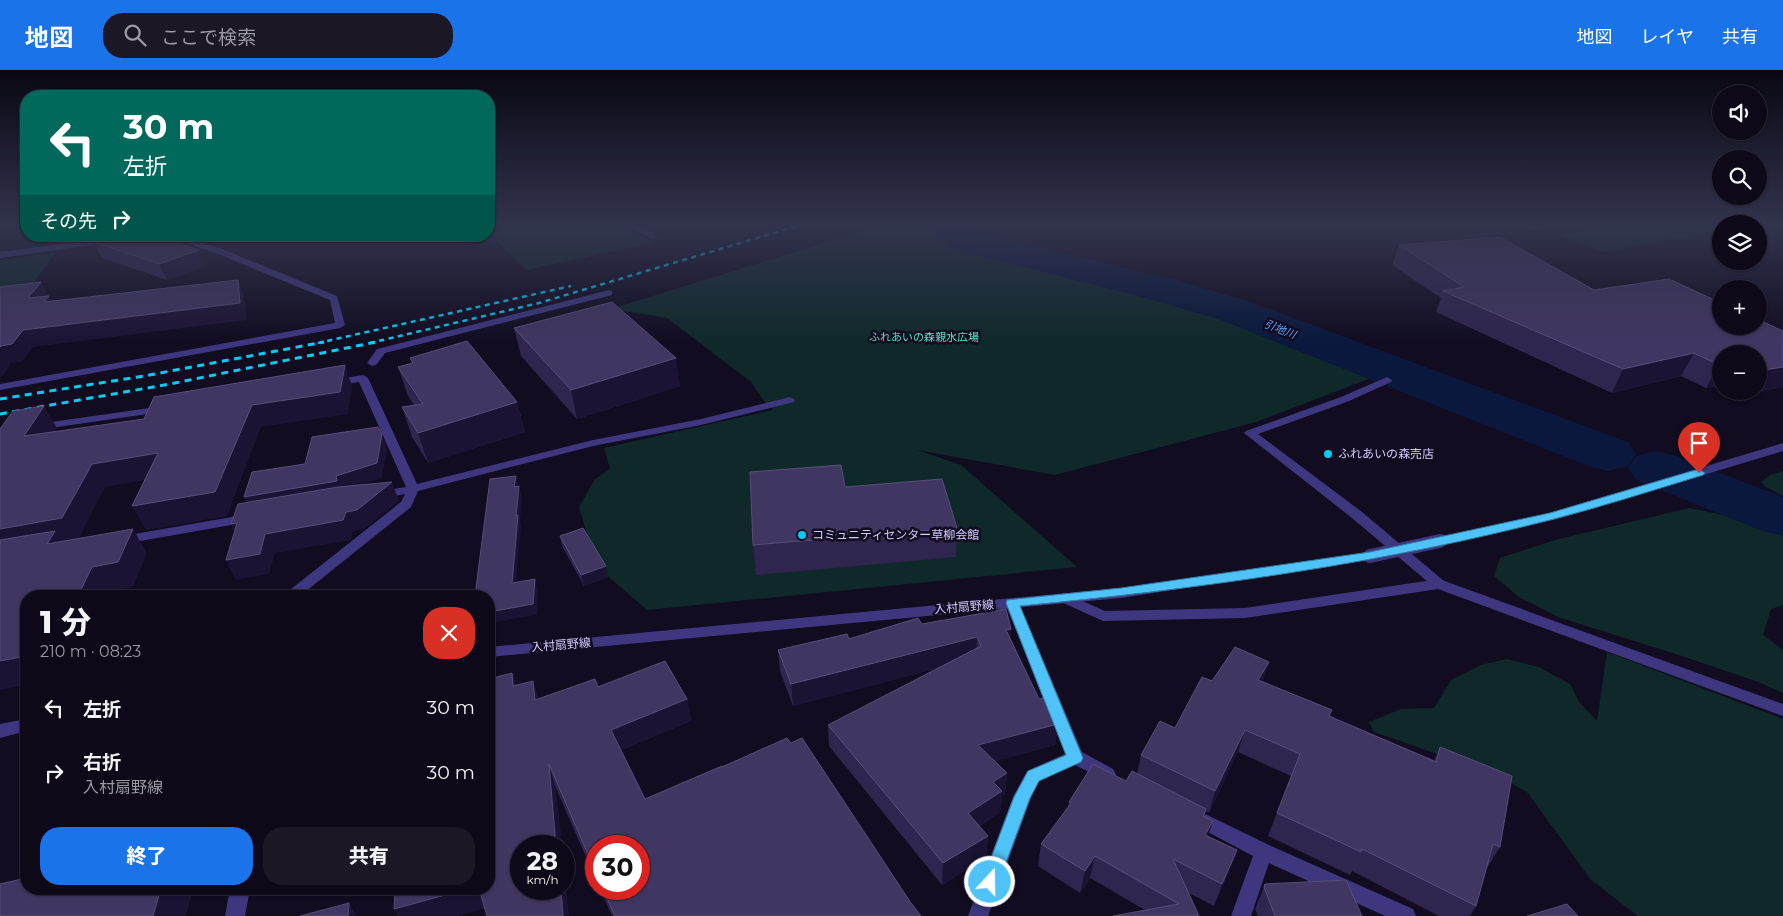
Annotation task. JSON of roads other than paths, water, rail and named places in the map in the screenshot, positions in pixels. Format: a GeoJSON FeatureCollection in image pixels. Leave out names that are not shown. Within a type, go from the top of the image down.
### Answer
{"type":"FeatureCollection","features":[{"type":"Feature","properties":{"kind":"street"},"geometry":{"type":"LineString","coordinates":[[0,387],[340,325],[334,298],[252,264]]}},
{"type":"Feature","properties":{"kind":"street"},"geometry":{"type":"LineString","coordinates":[[372,363],[381,351],[609,293]]}},
{"type":"Feature","properties":{"kind":"street"},"geometry":{"type":"LineString","coordinates":[[299,590],[407,504],[412,489],[363,378],[324,384]]}},
{"type":"Feature","properties":{"kind":"street"},"geometry":{"type":"LineString","coordinates":[[1387,380],[1345,399],[1250,433],[1357,515],[1439,584],[1783,710]]}},
{"type":"Feature","properties":{"kind":"street"},"geometry":{"type":"LineString","coordinates":[[363,498],[412,489],[593,443],[701,422],[790,400]]}},
{"type":"Feature","properties":{"kind":"street"},"geometry":{"type":"LineString","coordinates":[[28,428],[179,406]]}},
{"type":"Feature","properties":{"kind":"street","name":"入村扇野線"},"geometry":{"type":"LineString","coordinates":[[495,651],[1130,591],[1370,556],[1552,516],[1783,446]]}},
{"type":"Feature","properties":{"kind":"street"},"geometry":{"type":"LineString","coordinates":[[108,542],[265,515]]}},
{"type":"Feature","properties":{"kind":"street"},"geometry":{"type":"LineString","coordinates":[[1064,598],[1102,616],[1244,613],[1439,584]]}},
{"type":"Feature","properties":{"kind":"street"},"geometry":{"type":"LineString","coordinates":[[1012,603],[1075,758],[1126,783]]}},
{"type":"Feature","properties":{"kind":"street"},"geometry":{"type":"LineString","coordinates":[[0,731],[20,726]]}},
{"type":"Feature","properties":{"kind":"street"},"geometry":{"type":"LineString","coordinates":[[978,916],[1022,797],[1034,776],[1075,758]]}},
{"type":"Feature","properties":{"kind":"street"},"geometry":{"type":"LineString","coordinates":[[1185,812],[1264,852],[1406,916]]}},
{"type":"Feature","properties":{"kind":"street"},"geometry":{"type":"LineString","coordinates":[[1241,916],[1264,852]]}},
{"type":"Feature","properties":{"kind":"street"},"geometry":{"type":"LineString","coordinates":[[235,916],[239,895]]}},
{"type":"Feature","properties":{"kind":"waterway","name":"引地川"},"geometry":{"type":"LineString","coordinates":[[1061,264],[1164,290],[1233,310],[1608,454]]}},
{"type":"Feature","properties":{"kind":"waterway","name":"引地川"},"geometry":{"type":"LineString","coordinates":[[1656,468],[1783,518]]}},
{"type":"Feature","properties":{"kind":"railway"},"geometry":{"type":"LineString","coordinates":[[370,343],[539,303],[668,264]]}},
{"type":"Feature","properties":{"kind":"railway"},"geometry":{"type":"LineString","coordinates":[[318,343],[571,286]]}},
{"type":"Feature","properties":{"kind":"railway"},"geometry":{"type":"LineString","coordinates":[[0,399],[144,376],[324,342]]}},
{"type":"Feature","properties":{"kind":"railway"},"geometry":{"type":"LineString","coordinates":[[0,414],[170,384],[376,342]]}},
{"type":"Feature","properties":{"kind":"place","name":"ふれあいの森売店"},"geometry":{"type":"Point","coordinates":[1328,454]}},
{"type":"Feature","properties":{"kind":"place","name":"コミュニティセンター草柳会館"},"geometry":{"type":"Point","coordinates":[802,535]}},
{"type":"Feature","properties":{"kind":"park label","name":"ふれあいの森親水広場"},"geometry":{"type":"Point","coordinates":[924,337]}}]}
